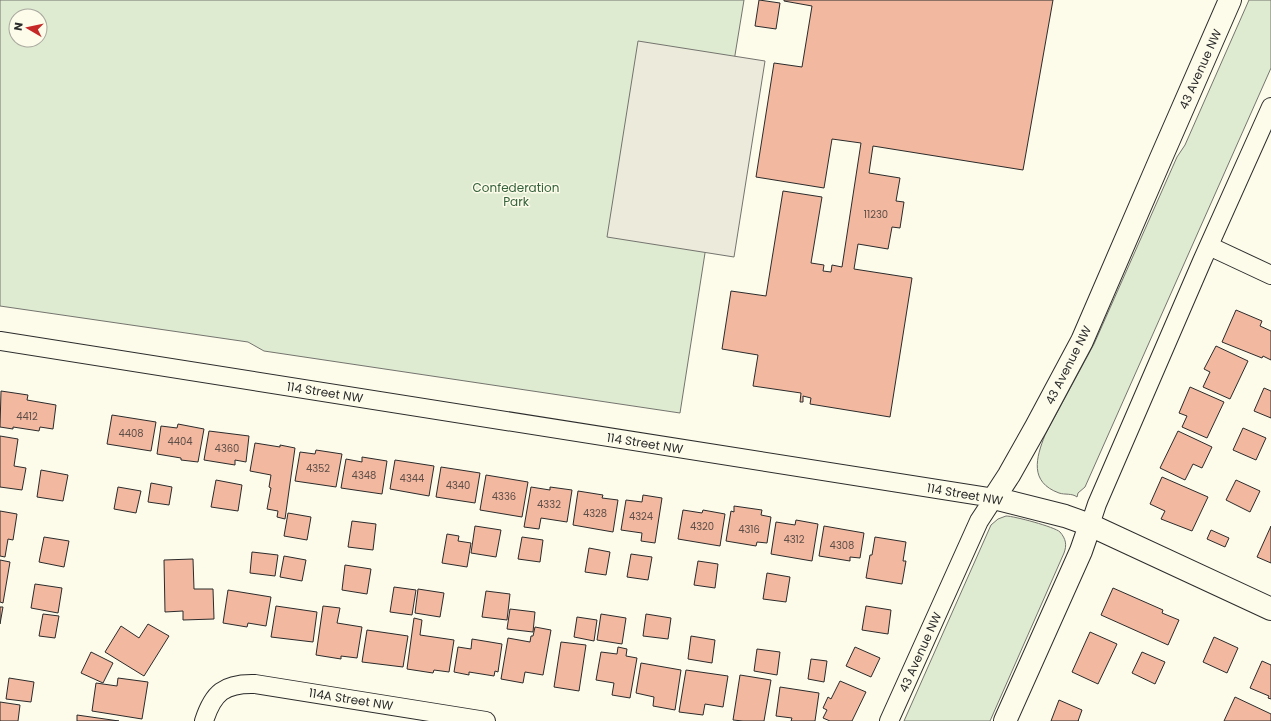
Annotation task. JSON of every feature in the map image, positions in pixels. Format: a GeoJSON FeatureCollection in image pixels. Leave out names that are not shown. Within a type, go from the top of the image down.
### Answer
{"type":"FeatureCollection","features":[{"type":"Feature","properties":{"kind":"street","name":"43 Avenue NW"},"geometry":{"type":"LineString","coordinates":[[889,721],[979,521],[1009,475],[1082,341],[1230,0]]}},
{"type":"Feature","properties":{"kind":"street"},"geometry":{"type":"LineString","coordinates":[[1005,721],[1081,550],[1097,504],[1271,107]]}},
{"type":"Feature","properties":{"kind":"street"},"geometry":{"type":"LineString","coordinates":[[1209,246],[1271,275]]}},
{"type":"Feature","properties":{"kind":"street","name":"114 Street NW"},"geometry":{"type":"LineString","coordinates":[[0,341],[994,498],[1066,516],[1090,525],[1271,609]]}},
{"type":"Feature","properties":{"kind":"street","name":"114A Street NW"},"geometry":{"type":"LineString","coordinates":[[204,721],[212,702],[218,693],[237,685],[255,684],[486,721]]}},
{"type":"Feature","properties":{"kind":"green space","name":"Confederation Park"},"geometry":{"type":"Polygon","coordinates":[[[0,0],[744,0],[680,413],[264,351],[248,342],[0,306],[0,0]]]}},
{"type":"Feature","properties":{"kind":"green space"},"geometry":{"type":"Polygon","coordinates":[[[1249,0],[1271,0],[1271,68],[1085,487],[1078,493],[1077,497],[1059,493],[1043,483],[1037,468],[1039,452],[1045,435],[1094,344],[1177,157],[1185,145],[1249,0]]]}},
{"type":"Feature","properties":{"kind":"green space"},"geometry":{"type":"Polygon","coordinates":[[[1006,516],[1034,522],[1057,530],[1064,537],[1065,547],[1064,553],[990,721],[904,721],[991,525],[998,519],[1006,516]]]}},
{"type":"Feature","properties":{"kind":"shaded area"},"geometry":{"type":"Polygon","coordinates":[[[638,41],[765,61],[734,257],[607,237],[638,41]]]}},
{"type":"Feature","properties":{"kind":"building"},"geometry":{"type":"Polygon","coordinates":[[[759,0],[780,3],[776,29],[755,26],[759,0]]]}},
{"type":"Feature","properties":{"kind":"building"},"geometry":{"type":"Polygon","coordinates":[[[784,0],[1053,0],[1023,170],[873,146],[869,173],[900,178],[896,201],[904,202],[900,228],[892,227],[888,249],[858,244],[854,269],[912,278],[890,417],[810,404],[811,398],[803,396],[803,402],[800,402],[801,393],[753,386],[758,355],[722,349],[731,291],[766,296],[783,191],[822,197],[811,263],[824,265],[823,271],[831,272],[832,265],[842,267],[861,143],[832,139],[824,188],[756,177],[774,63],[802,67],[812,6],[784,0]]]}},
{"type":"Feature","properties":{"kind":"building"},"geometry":{"type":"Polygon","coordinates":[[[1236,310],[1262,321],[1260,326],[1271,331],[1271,360],[1263,356],[1262,358],[1222,342],[1236,310]]]}},
{"type":"Feature","properties":{"kind":"building"},"geometry":{"type":"Polygon","coordinates":[[[1216,346],[1248,361],[1230,399],[1203,387],[1210,372],[1204,369],[1216,346]]]}},
{"type":"Feature","properties":{"kind":"building"},"geometry":{"type":"Polygon","coordinates":[[[1190,387],[1224,402],[1207,438],[1182,427],[1187,416],[1179,413],[1190,387]]]}},
{"type":"Feature","properties":{"kind":"building"},"geometry":{"type":"Polygon","coordinates":[[[1264,388],[1271,391],[1271,418],[1254,411],[1264,388]]]}},
{"type":"Feature","properties":{"kind":"building"},"geometry":{"type":"Polygon","coordinates":[[[1,391],[28,395],[27,400],[56,405],[53,429],[40,427],[39,431],[13,427],[13,429],[0,427],[1,391]]]}},
{"type":"Feature","properties":{"kind":"building"},"geometry":{"type":"Polygon","coordinates":[[[112,415],[156,422],[151,451],[107,444],[112,415]]]}},
{"type":"Feature","properties":{"kind":"building"},"geometry":{"type":"Polygon","coordinates":[[[178,424],[204,429],[198,462],[181,460],[181,458],[157,454],[161,426],[177,428],[178,424]]]}},
{"type":"Feature","properties":{"kind":"building"},"geometry":{"type":"Polygon","coordinates":[[[1243,428],[1266,438],[1256,460],[1233,450],[1243,428]]]}},
{"type":"Feature","properties":{"kind":"building"},"geometry":{"type":"Polygon","coordinates":[[[209,431],[249,436],[246,462],[235,460],[235,465],[204,460],[209,431]]]}},
{"type":"Feature","properties":{"kind":"building"},"geometry":{"type":"Polygon","coordinates":[[[1178,431],[1212,447],[1202,468],[1193,464],[1185,480],[1160,468],[1178,431]]]}},
{"type":"Feature","properties":{"kind":"building"},"geometry":{"type":"Polygon","coordinates":[[[0,436],[18,439],[14,466],[26,468],[22,490],[0,487],[0,436]]]}},
{"type":"Feature","properties":{"kind":"building"},"geometry":{"type":"Polygon","coordinates":[[[255,443],[295,448],[285,519],[277,517],[278,511],[267,509],[271,488],[269,487],[271,475],[250,471],[255,443]]]}},
{"type":"Feature","properties":{"kind":"building"},"geometry":{"type":"Polygon","coordinates":[[[316,450],[342,454],[336,487],[295,481],[300,452],[315,454],[316,450]]]}},
{"type":"Feature","properties":{"kind":"building"},"geometry":{"type":"Polygon","coordinates":[[[362,457],[387,461],[382,494],[341,488],[346,459],[362,462],[362,457]]]}},
{"type":"Feature","properties":{"kind":"building"},"geometry":{"type":"Polygon","coordinates":[[[395,460],[434,466],[429,496],[390,489],[395,460]]]}},
{"type":"Feature","properties":{"kind":"building"},"geometry":{"type":"Polygon","coordinates":[[[441,467],[480,473],[475,503],[436,497],[441,467]]]}},
{"type":"Feature","properties":{"kind":"building"},"geometry":{"type":"Polygon","coordinates":[[[41,470],[68,475],[63,501],[37,497],[41,470]]]}},
{"type":"Feature","properties":{"kind":"building"},"geometry":{"type":"Polygon","coordinates":[[[486,475],[528,482],[522,517],[480,510],[486,475]]]}},
{"type":"Feature","properties":{"kind":"building"},"geometry":{"type":"Polygon","coordinates":[[[1162,477],[1208,497],[1192,531],[1161,519],[1165,511],[1150,504],[1162,477]]]}},
{"type":"Feature","properties":{"kind":"building"},"geometry":{"type":"Polygon","coordinates":[[[216,480],[242,485],[238,511],[211,507],[216,480]]]}},
{"type":"Feature","properties":{"kind":"building"},"geometry":{"type":"Polygon","coordinates":[[[1236,480],[1260,491],[1250,512],[1226,500],[1236,480]]]}},
{"type":"Feature","properties":{"kind":"building"},"geometry":{"type":"Polygon","coordinates":[[[151,483],[172,487],[169,505],[148,502],[151,483]]]}},
{"type":"Feature","properties":{"kind":"building"},"geometry":{"type":"Polygon","coordinates":[[[118,487],[141,491],[136,513],[114,509],[118,487]]]}},
{"type":"Feature","properties":{"kind":"building"},"geometry":{"type":"Polygon","coordinates":[[[531,487],[550,490],[550,487],[572,490],[567,522],[541,518],[539,529],[524,527],[531,487]]]}},
{"type":"Feature","properties":{"kind":"building"},"geometry":{"type":"Polygon","coordinates":[[[578,491],[603,495],[602,498],[618,500],[613,532],[573,525],[578,491]]]}},
{"type":"Feature","properties":{"kind":"building"},"geometry":{"type":"Polygon","coordinates":[[[643,495],[662,498],[655,543],[641,541],[642,533],[621,530],[626,500],[642,502],[643,495]]]}},
{"type":"Feature","properties":{"kind":"building"},"geometry":{"type":"Polygon","coordinates":[[[734,506],[762,510],[761,515],[771,517],[767,543],[757,542],[756,546],[726,541],[731,511],[734,512],[734,506]]]}},
{"type":"Feature","properties":{"kind":"building"},"geometry":{"type":"Polygon","coordinates":[[[683,510],[702,513],[703,510],[725,514],[720,546],[678,539],[683,510]]]}},
{"type":"Feature","properties":{"kind":"building"},"geometry":{"type":"Polygon","coordinates":[[[0,511],[17,514],[13,540],[8,539],[5,557],[0,556],[0,511]]]}},
{"type":"Feature","properties":{"kind":"building"},"geometry":{"type":"Polygon","coordinates":[[[288,513],[311,517],[307,540],[284,536],[288,513]]]}},
{"type":"Feature","properties":{"kind":"building"},"geometry":{"type":"Polygon","coordinates":[[[796,520],[818,524],[812,561],[771,554],[776,522],[795,525],[796,520]]]}},
{"type":"Feature","properties":{"kind":"building"},"geometry":{"type":"Polygon","coordinates":[[[352,521],[376,524],[373,550],[348,547],[352,521]]]}},
{"type":"Feature","properties":{"kind":"building"},"geometry":{"type":"Polygon","coordinates":[[[475,526],[501,530],[496,557],[471,553],[475,526]]]}},
{"type":"Feature","properties":{"kind":"building"},"geometry":{"type":"Polygon","coordinates":[[[824,526],[864,533],[860,558],[850,557],[850,561],[819,556],[824,526]]]}},
{"type":"Feature","properties":{"kind":"building"},"geometry":{"type":"Polygon","coordinates":[[[1271,526],[1271,563],[1257,557],[1271,526]]]}},
{"type":"Feature","properties":{"kind":"building"},"geometry":{"type":"Polygon","coordinates":[[[1211,530],[1229,538],[1225,547],[1207,539],[1211,530]]]}},
{"type":"Feature","properties":{"kind":"building"},"geometry":{"type":"Polygon","coordinates":[[[447,534],[459,536],[458,541],[471,543],[467,567],[442,563],[447,534]]]}},
{"type":"Feature","properties":{"kind":"building"},"geometry":{"type":"Polygon","coordinates":[[[44,537],[69,541],[64,567],[39,562],[44,537]]]}},
{"type":"Feature","properties":{"kind":"building"},"geometry":{"type":"Polygon","coordinates":[[[522,537],[543,540],[540,562],[518,559],[522,537]]]}},
{"type":"Feature","properties":{"kind":"building"},"geometry":{"type":"Polygon","coordinates":[[[875,537],[906,542],[903,561],[906,561],[902,584],[866,578],[875,537]]]}},
{"type":"Feature","properties":{"kind":"building"},"geometry":{"type":"Polygon","coordinates":[[[589,548],[610,552],[606,575],[585,572],[589,548]]]}},
{"type":"Feature","properties":{"kind":"building"},"geometry":{"type":"Polygon","coordinates":[[[252,552],[278,555],[275,576],[250,573],[252,552]]]}},
{"type":"Feature","properties":{"kind":"building"},"geometry":{"type":"Polygon","coordinates":[[[631,554],[652,557],[648,580],[627,577],[631,554]]]}},
{"type":"Feature","properties":{"kind":"building"},"geometry":{"type":"Polygon","coordinates":[[[284,556],[306,560],[302,581],[280,577],[284,556]]]}},
{"type":"Feature","properties":{"kind":"building"},"geometry":{"type":"Polygon","coordinates":[[[193,559],[194,589],[213,589],[214,619],[183,620],[183,611],[165,612],[164,560],[193,559]]]}},
{"type":"Feature","properties":{"kind":"building"},"geometry":{"type":"Polygon","coordinates":[[[0,560],[10,562],[3,603],[0,602],[0,560]]]}},
{"type":"Feature","properties":{"kind":"building"},"geometry":{"type":"Polygon","coordinates":[[[698,561],[718,564],[715,588],[694,585],[698,561]]]}},
{"type":"Feature","properties":{"kind":"building"},"geometry":{"type":"Polygon","coordinates":[[[345,565],[371,569],[367,594],[342,590],[345,565]]]}},
{"type":"Feature","properties":{"kind":"building"},"geometry":{"type":"Polygon","coordinates":[[[767,573],[790,577],[786,602],[763,599],[767,573]]]}},
{"type":"Feature","properties":{"kind":"building"},"geometry":{"type":"Polygon","coordinates":[[[35,584],[62,588],[58,613],[31,608],[35,584]]]}},
{"type":"Feature","properties":{"kind":"building"},"geometry":{"type":"Polygon","coordinates":[[[394,587],[416,590],[412,615],[390,612],[394,587]]]}},
{"type":"Feature","properties":{"kind":"building"},"geometry":{"type":"Polygon","coordinates":[[[1113,588],[1163,610],[1162,613],[1179,620],[1168,645],[1101,615],[1113,588]]]}},
{"type":"Feature","properties":{"kind":"building"},"geometry":{"type":"Polygon","coordinates":[[[418,589],[444,593],[440,617],[415,613],[418,589]]]}},
{"type":"Feature","properties":{"kind":"building"},"geometry":{"type":"Polygon","coordinates":[[[228,590],[271,597],[266,626],[248,623],[247,627],[223,623],[228,590]]]}},
{"type":"Feature","properties":{"kind":"building"},"geometry":{"type":"Polygon","coordinates":[[[486,591],[510,594],[507,620],[482,617],[486,591]]]}},
{"type":"Feature","properties":{"kind":"building"},"geometry":{"type":"Polygon","coordinates":[[[276,606],[317,612],[313,642],[271,637],[276,606]]]}},
{"type":"Feature","properties":{"kind":"building"},"geometry":{"type":"Polygon","coordinates":[[[323,606],[340,608],[337,623],[362,627],[357,658],[341,656],[341,659],[316,655],[323,606]]]}},
{"type":"Feature","properties":{"kind":"building"},"geometry":{"type":"Polygon","coordinates":[[[866,606],[891,610],[888,634],[862,630],[866,606]]]}},
{"type":"Feature","properties":{"kind":"building"},"geometry":{"type":"Polygon","coordinates":[[[0,607],[3,607],[0,624],[0,607]]]}},
{"type":"Feature","properties":{"kind":"building"},"geometry":{"type":"Polygon","coordinates":[[[510,609],[535,612],[533,632],[507,629],[510,609]]]}},
{"type":"Feature","properties":{"kind":"building"},"geometry":{"type":"Polygon","coordinates":[[[43,614],[59,616],[55,638],[39,636],[43,614]]]}},
{"type":"Feature","properties":{"kind":"building"},"geometry":{"type":"Polygon","coordinates":[[[601,614],[626,618],[622,644],[597,640],[601,614]]]}},
{"type":"Feature","properties":{"kind":"building"},"geometry":{"type":"Polygon","coordinates":[[[646,614],[671,618],[668,639],[643,636],[646,614]]]}},
{"type":"Feature","properties":{"kind":"building"},"geometry":{"type":"Polygon","coordinates":[[[577,617],[597,620],[594,641],[574,637],[577,617]]]}},
{"type":"Feature","properties":{"kind":"building"},"geometry":{"type":"Polygon","coordinates":[[[414,618],[422,620],[420,635],[454,640],[449,672],[434,670],[433,673],[407,669],[414,618]]]}},
{"type":"Feature","properties":{"kind":"building"},"geometry":{"type":"Polygon","coordinates":[[[148,624],[169,636],[144,676],[105,652],[121,626],[139,638],[148,624]]]}},
{"type":"Feature","properties":{"kind":"building"},"geometry":{"type":"Polygon","coordinates":[[[535,627],[551,630],[543,675],[525,672],[523,683],[501,679],[508,638],[530,642],[535,627]]]}},
{"type":"Feature","properties":{"kind":"building"},"geometry":{"type":"Polygon","coordinates":[[[367,630],[408,636],[403,667],[362,662],[367,630]]]}},
{"type":"Feature","properties":{"kind":"building"},"geometry":{"type":"Polygon","coordinates":[[[1090,632],[1117,644],[1098,684],[1072,672],[1090,632]]]}},
{"type":"Feature","properties":{"kind":"building"},"geometry":{"type":"Polygon","coordinates":[[[691,636],[715,640],[712,663],[688,659],[691,636]]]}},
{"type":"Feature","properties":{"kind":"building"},"geometry":{"type":"Polygon","coordinates":[[[1214,637],[1238,648],[1227,673],[1203,662],[1214,637]]]}},
{"type":"Feature","properties":{"kind":"building"},"geometry":{"type":"Polygon","coordinates":[[[472,639],[502,644],[498,672],[495,671],[494,676],[469,672],[469,675],[454,672],[458,647],[471,649],[472,639]]]}},
{"type":"Feature","properties":{"kind":"building"},"geometry":{"type":"Polygon","coordinates":[[[561,642],[586,645],[579,691],[554,687],[561,642]]]}},
{"type":"Feature","properties":{"kind":"building"},"geometry":{"type":"Polygon","coordinates":[[[618,647],[627,649],[626,656],[637,658],[630,698],[612,695],[614,683],[596,680],[601,652],[617,654],[618,647]]]}},
{"type":"Feature","properties":{"kind":"building"},"geometry":{"type":"Polygon","coordinates":[[[855,647],[880,658],[871,677],[846,666],[855,647]]]}},
{"type":"Feature","properties":{"kind":"building"},"geometry":{"type":"Polygon","coordinates":[[[757,649],[780,652],[777,675],[754,671],[757,649]]]}},
{"type":"Feature","properties":{"kind":"building"},"geometry":{"type":"Polygon","coordinates":[[[91,652],[113,663],[103,683],[81,673],[91,652]]]}},
{"type":"Feature","properties":{"kind":"building"},"geometry":{"type":"Polygon","coordinates":[[[1142,652],[1165,662],[1155,684],[1132,673],[1142,652]]]}},
{"type":"Feature","properties":{"kind":"building"},"geometry":{"type":"Polygon","coordinates":[[[811,659],[827,661],[824,682],[808,679],[811,659]]]}},
{"type":"Feature","properties":{"kind":"building"},"geometry":{"type":"Polygon","coordinates":[[[1262,661],[1271,665],[1271,699],[1268,698],[1269,696],[1250,688],[1262,661]]]}},
{"type":"Feature","properties":{"kind":"building"},"geometry":{"type":"Polygon","coordinates":[[[641,663],[681,670],[675,710],[653,706],[654,697],[636,693],[641,663]]]}},
{"type":"Feature","properties":{"kind":"building"},"geometry":{"type":"Polygon","coordinates":[[[686,670],[728,676],[723,707],[705,704],[703,715],[679,712],[686,670]]]}},
{"type":"Feature","properties":{"kind":"building"},"geometry":{"type":"Polygon","coordinates":[[[740,675],[771,680],[764,721],[733,720],[740,675]]]}},
{"type":"Feature","properties":{"kind":"building"},"geometry":{"type":"Polygon","coordinates":[[[9,678],[34,682],[31,702],[6,699],[9,678]]]}},
{"type":"Feature","properties":{"kind":"building"},"geometry":{"type":"Polygon","coordinates":[[[118,678],[148,682],[142,719],[92,711],[96,683],[117,686],[118,678]]]}},
{"type":"Feature","properties":{"kind":"building"},"geometry":{"type":"Polygon","coordinates":[[[840,681],[866,692],[852,721],[830,721],[823,718],[827,710],[823,708],[828,697],[831,699],[840,681]]]}},
{"type":"Feature","properties":{"kind":"building"},"geometry":{"type":"Polygon","coordinates":[[[780,687],[819,693],[815,721],[791,721],[792,718],[776,716],[780,687]]]}},
{"type":"Feature","properties":{"kind":"building"},"geometry":{"type":"Polygon","coordinates":[[[1235,697],[1271,714],[1271,721],[1224,721],[1235,697]]]}},
{"type":"Feature","properties":{"kind":"building"},"geometry":{"type":"Polygon","coordinates":[[[1059,700],[1082,710],[1078,721],[1051,721],[1059,700]]]}},
{"type":"Feature","properties":{"kind":"building"},"geometry":{"type":"Polygon","coordinates":[[[0,702],[20,705],[18,721],[0,721],[0,702]]]}},
{"type":"Feature","properties":{"kind":"building"},"geometry":{"type":"Polygon","coordinates":[[[77,715],[119,721],[77,721],[77,715]]]}}]}
